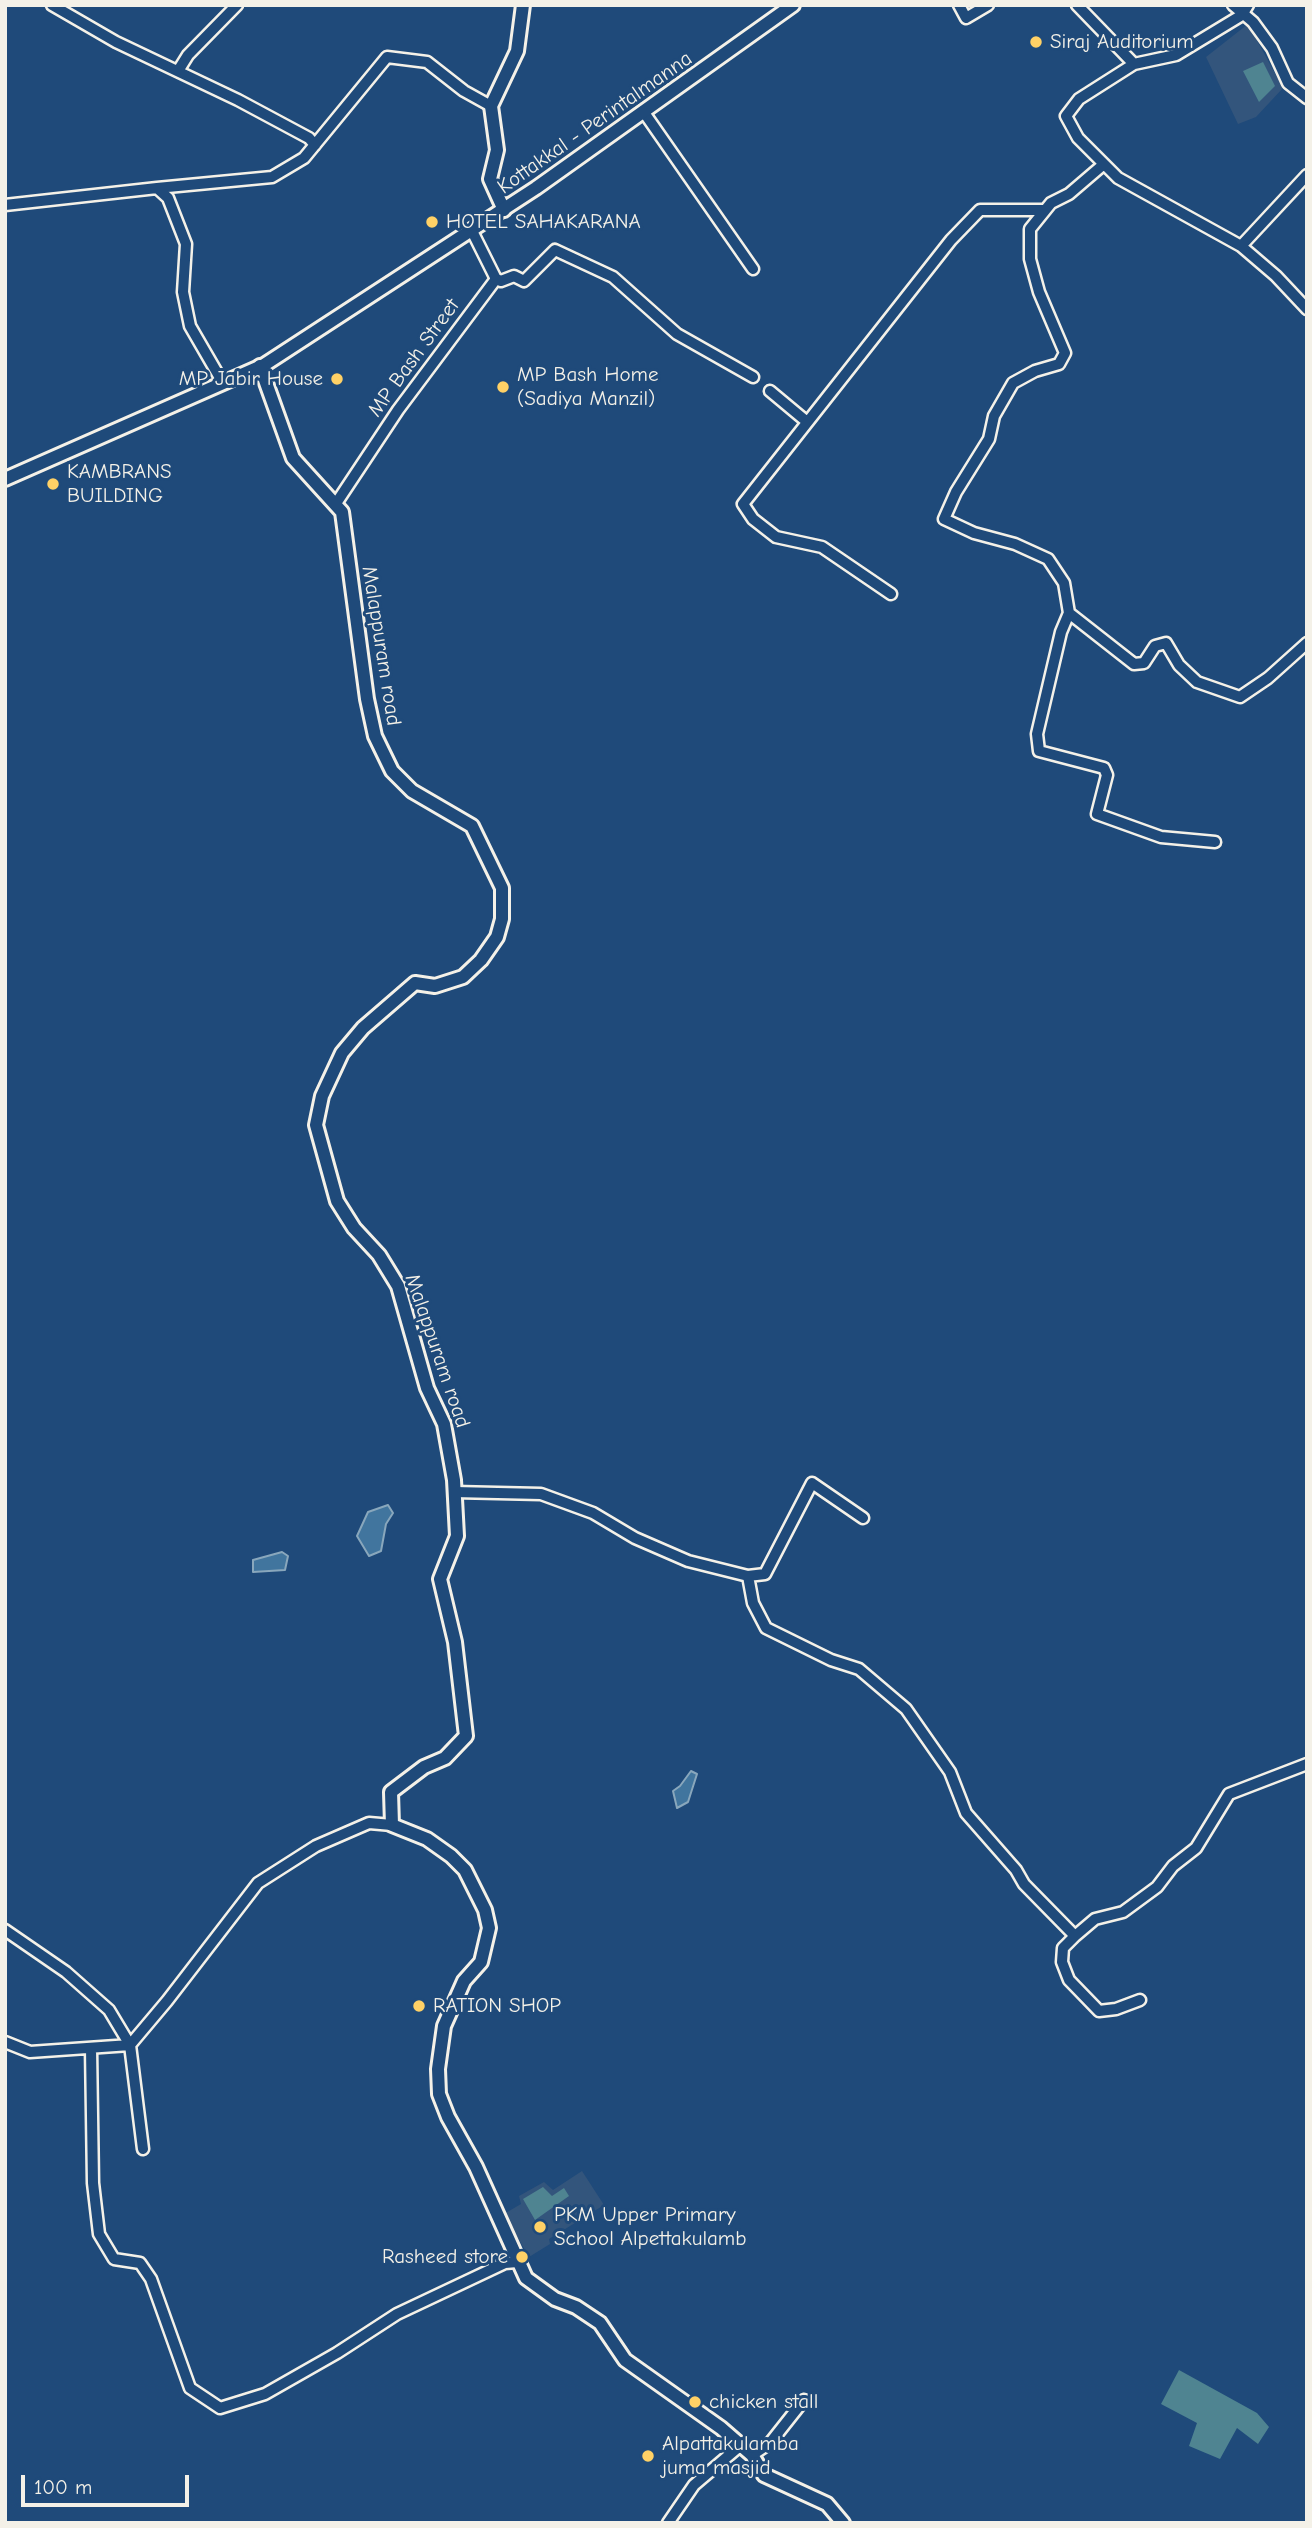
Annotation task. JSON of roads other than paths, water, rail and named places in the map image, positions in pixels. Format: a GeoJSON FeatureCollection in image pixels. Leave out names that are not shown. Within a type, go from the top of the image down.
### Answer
{"type":"FeatureCollection","features":[{"type":"Feature","properties":{"kind":"street"},"geometry":{"type":"LineString","coordinates":[[52,5],[117,42],[239,100],[309,138],[315,145]]}},
{"type":"Feature","properties":{"kind":"street"},"geometry":{"type":"LineString","coordinates":[[178,71],[188,55],[237,5]]}},
{"type":"Feature","properties":{"kind":"street"},"geometry":{"type":"LineString","coordinates":[[504,210],[490,180],[497,150],[491,106],[517,51],[523,5]]}},
{"type":"Feature","properties":{"kind":"street","name":"Kottakkal - Perintalmanna"},"geometry":{"type":"LineString","coordinates":[[5,479],[260,366],[504,210],[734,50],[793,5]]}},
{"type":"Feature","properties":{"kind":"street"},"geometry":{"type":"LineString","coordinates":[[959,5],[967,18],[988,5]]}},
{"type":"Feature","properties":{"kind":"street"},"geometry":{"type":"LineString","coordinates":[[1077,5],[1133,64]]}},
{"type":"Feature","properties":{"kind":"street"},"geometry":{"type":"LineString","coordinates":[[1233,5],[1245,10],[1272,48],[1288,83],[1307,98]]}},
{"type":"Feature","properties":{"kind":"street"},"geometry":{"type":"LineString","coordinates":[[1245,10],[1177,55],[1133,64],[1079,99],[1066,116],[1078,138],[1118,178],[1215,229],[1241,246],[1276,276],[1307,309]]}},
{"type":"Feature","properties":{"kind":"street"},"geometry":{"type":"LineString","coordinates":[[5,205],[272,177],[304,158],[387,57],[427,62],[464,91],[491,106]]}},
{"type":"Feature","properties":{"kind":"street"},"geometry":{"type":"LineString","coordinates":[[643,111],[753,269]]}},
{"type":"Feature","properties":{"kind":"street"},"geometry":{"type":"LineString","coordinates":[[1104,164],[1045,210],[1030,229],[1030,258],[1043,304],[1065,353],[1059,364],[1035,371],[1013,383],[994,416],[989,439],[956,492],[944,519],[974,533],[1014,544],[1048,559],[1064,583],[1069,613],[1061,632],[1037,734],[1039,751],[1104,768],[1107,775],[1097,814],[1161,837],[1215,842]]}},
{"type":"Feature","properties":{"kind":"street"},"geometry":{"type":"LineString","coordinates":[[1241,246],[1307,175]]}},
{"type":"Feature","properties":{"kind":"street"},"geometry":{"type":"LineString","coordinates":[[157,188],[168,198],[186,244],[183,292],[190,326],[223,383]]}},
{"type":"Feature","properties":{"kind":"street"},"geometry":{"type":"LineString","coordinates":[[891,594],[822,547],[776,537],[753,519],[743,504],[951,240],[980,210],[1045,210]]}},
{"type":"Feature","properties":{"kind":"street"},"geometry":{"type":"LineString","coordinates":[[472,231],[496,279],[501,281],[514,276],[524,281],[555,250],[613,276],[677,334],[753,377]]}},
{"type":"Feature","properties":{"kind":"street","name":"MP Bash Street"},"geometry":{"type":"LineString","coordinates":[[335,505],[398,410],[496,279]]}},
{"type":"Feature","properties":{"kind":"street","name":"Malappuram road"},"geometry":{"type":"LineString","coordinates":[[260,366],[293,458],[342,512],[367,699],[375,736],[392,771],[412,791],[472,825],[502,888],[502,919],[497,937],[481,960],[463,977],[435,986],[415,983],[363,1028],[342,1053],[322,1096],[316,1125],[337,1201],[354,1228],[379,1255],[398,1286],[427,1388],[444,1424],[454,1492],[457,1536],[440,1579],[455,1642],[466,1736],[445,1758],[424,1767],[391,1792],[392,1825]]}},
{"type":"Feature","properties":{"kind":"street"},"geometry":{"type":"LineString","coordinates":[[770,391],[806,421]]}},
{"type":"Feature","properties":{"kind":"street"},"geometry":{"type":"LineString","coordinates":[[1069,613],[1134,664],[1144,663],[1155,646],[1166,643],[1179,665],[1198,682],[1240,696],[1268,678],[1307,643]]}},
{"type":"Feature","properties":{"kind":"street"},"geometry":{"type":"LineString","coordinates":[[454,1492],[541,1494],[593,1513],[635,1538],[688,1560],[748,1576],[765,1574],[812,1483],[863,1518]]}},
{"type":"Feature","properties":{"kind":"street"},"geometry":{"type":"LineString","coordinates":[[748,1576],[752,1603],[766,1628],[831,1660],[859,1669],[906,1709],[950,1772],[965,1813],[1016,1870],[1024,1884],[1075,1936]]}},
{"type":"Feature","properties":{"kind":"street"},"geometry":{"type":"LineString","coordinates":[[1140,2000],[1099,2011],[1069,1980],[1062,1962],[1063,1948],[1096,1919],[1123,1912],[1157,1887],[1173,1866],[1196,1848],[1229,1794],[1307,1764]]}},
{"type":"Feature","properties":{"kind":"street"},"geometry":{"type":"LineString","coordinates":[[5,2042],[30,2052],[130,2045],[258,1883],[316,1846],[369,1823],[392,1825],[427,1839],[465,1870],[485,1910],[489,1928],[481,1962],[464,1981],[444,2026],[438,2069],[439,2094],[447,2117],[476,2166],[526,2278],[555,2299],[576,2307],[600,2323],[625,2360],[686,2402],[741,2445],[752,2455],[764,2475],[827,2504],[843,2523]]}},
{"type":"Feature","properties":{"kind":"street"},"geometry":{"type":"LineString","coordinates":[[5,1930],[66,1972],[109,2010],[130,2045],[143,2149]]}},
{"type":"Feature","properties":{"kind":"street"},"geometry":{"type":"LineString","coordinates":[[91,2048],[93,2183],[99,2234],[114,2259],[140,2263],[151,2279],[190,2388],[220,2408],[265,2394],[337,2353],[397,2314],[505,2263],[517,2262]]}},
{"type":"Feature","properties":{"kind":"street"},"geometry":{"type":"LineString","coordinates":[[752,2455],[770,2443],[804,2400]]}},
{"type":"Feature","properties":{"kind":"street"},"geometry":{"type":"LineString","coordinates":[[668,2523],[694,2485],[741,2445]]}},
{"type":"Feature","properties":{"kind":"place","name":"Siraj Auditorium"},"geometry":{"type":"Point","coordinates":[1036,42]}},
{"type":"Feature","properties":{"kind":"place","name":"HOTEL SAHAKARANA"},"geometry":{"type":"Point","coordinates":[432,222]}},
{"type":"Feature","properties":{"kind":"place","name":"MP Jabir House"},"geometry":{"type":"Point","coordinates":[337,379]}},
{"type":"Feature","properties":{"kind":"place","name":"MP Bash Home (Sadiya Manzil)"},"geometry":{"type":"Point","coordinates":[503,387]}},
{"type":"Feature","properties":{"kind":"place","name":"KAMBRANS BUILDING"},"geometry":{"type":"Point","coordinates":[53,484]}},
{"type":"Feature","properties":{"kind":"place","name":"RATION SHOP"},"geometry":{"type":"Point","coordinates":[419,2006]}},
{"type":"Feature","properties":{"kind":"place","name":"PKM Upper Primary School Alpettakulamb"},"geometry":{"type":"Point","coordinates":[540,2227]}},
{"type":"Feature","properties":{"kind":"place","name":"Rasheed store"},"geometry":{"type":"Point","coordinates":[522,2257]}},
{"type":"Feature","properties":{"kind":"place","name":"chicken stall"},"geometry":{"type":"Point","coordinates":[695,2402]}},
{"type":"Feature","properties":{"kind":"place","name":"Alpattakulamba juma masjid"},"geometry":{"type":"Point","coordinates":[648,2456]}}]}
